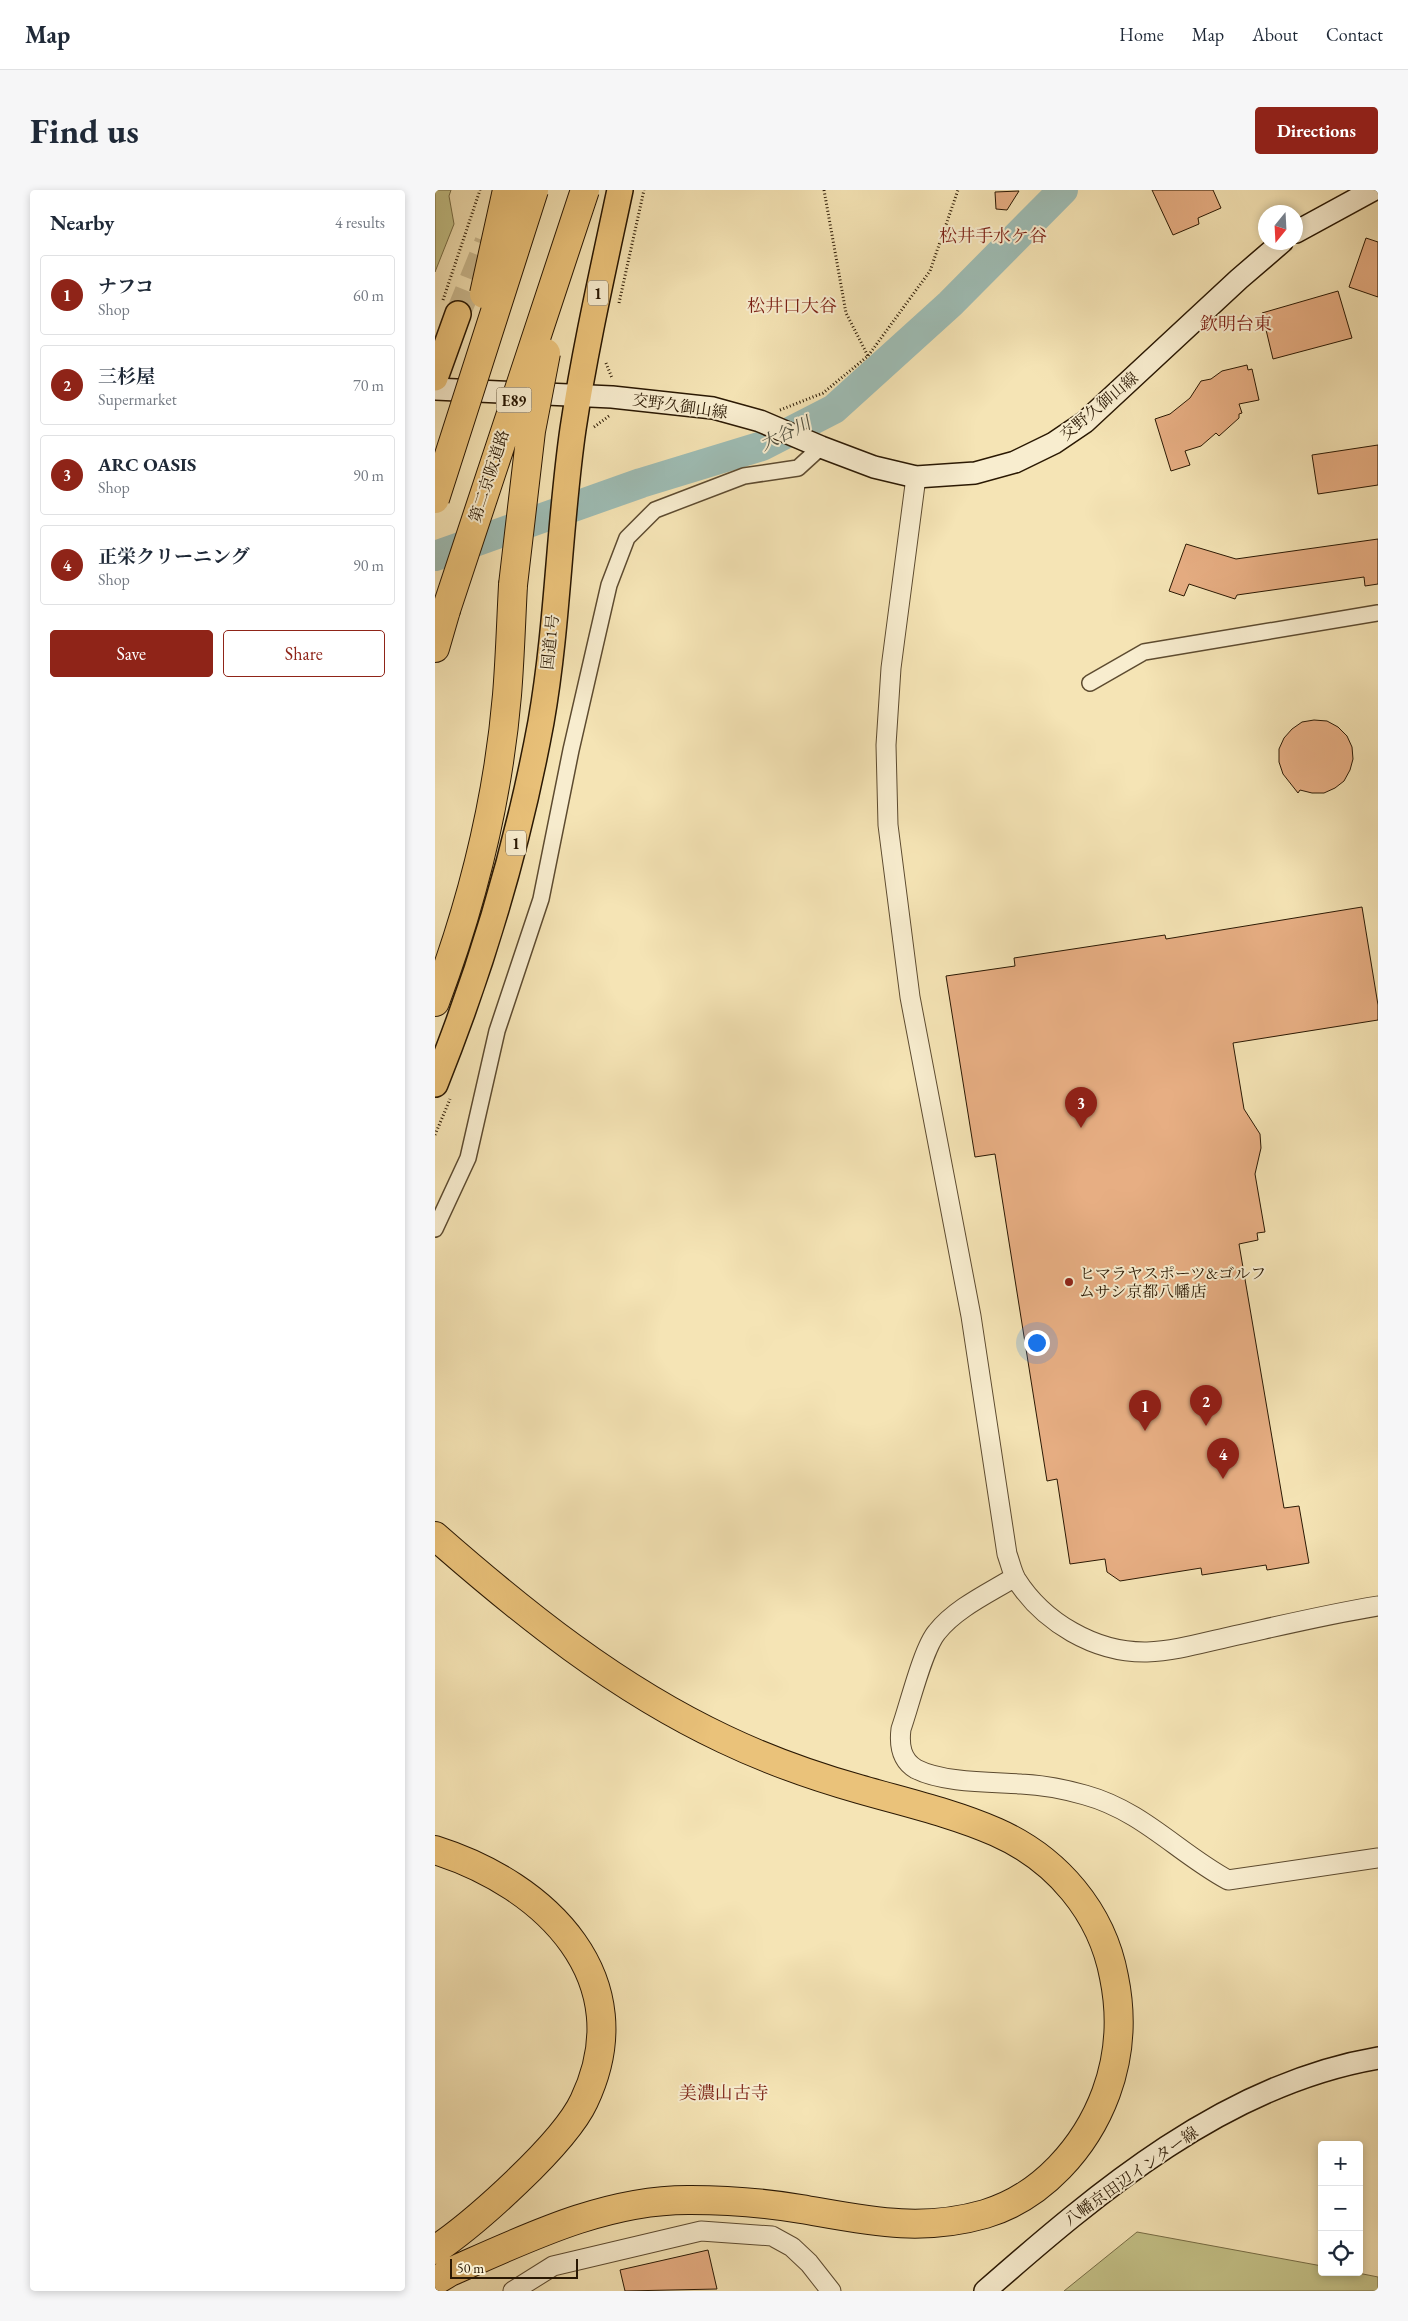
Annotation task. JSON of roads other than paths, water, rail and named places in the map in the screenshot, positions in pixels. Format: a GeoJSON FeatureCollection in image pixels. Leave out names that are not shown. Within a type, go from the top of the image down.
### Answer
{"type":"FeatureCollection","features":[{"type":"Feature","properties":{"kind":"highway"},"geometry":{"type":"LineString","coordinates":[[443,473],[507,190]]}},
{"type":"Feature","properties":{"kind":"highway"},"geometry":{"type":"LineString","coordinates":[[435,499],[534,190]]}},
{"type":"Feature","properties":{"kind":"highway","name":"第二京阪道路"},"geometry":{"type":"LineString","coordinates":[[435,665],[437,643],[446,610],[585,190]]}},
{"type":"Feature","properties":{"kind":"highway"},"geometry":{"type":"LineString","coordinates":[[435,1002],[449,966],[477,871],[498,769],[507,696],[513,585],[531,431],[555,315],[591,190]]}},
{"type":"Feature","properties":{"kind":"highway","name":"国道1号"},"geometry":{"type":"LineString","coordinates":[[435,1084],[462,1017],[515,847],[541,721],[567,483],[585,355],[620,190]]}},
{"type":"Feature","properties":{"kind":"highway"},"geometry":{"type":"LineString","coordinates":[[435,378],[450,308]]}},
{"type":"Feature","properties":{"kind":"highway"},"geometry":{"type":"LineString","coordinates":[[435,1536],[502,1594],[557,1638],[611,1675],[669,1711],[725,1740],[782,1763],[997,1832],[1037,1855],[1070,1884],[1095,1919],[1111,1959],[1118,1997],[1119,2034],[1113,2074],[1098,2114],[1078,2148],[1050,2176],[1021,2197],[988,2213],[946,2222],[905,2225],[861,2221],[800,2209],[739,2201],[686,2199],[638,2205],[587,2215],[450,2272],[435,2281]]}},
{"type":"Feature","properties":{"kind":"highway"},"geometry":{"type":"LineString","coordinates":[[435,1850],[473,1865],[523,1891],[561,1926],[587,1966],[600,2008],[603,2030],[594,2078],[584,2103],[570,2125],[549,2149],[504,2192],[435,2250]]}},
{"type":"Feature","properties":{"kind":"main road"},"geometry":{"type":"LineString","coordinates":[[1303,228],[1373,190]]}},
{"type":"Feature","properties":{"kind":"main road","name":"交野久御山線"},"geometry":{"type":"LineString","coordinates":[[435,389],[612,397],[713,408],[766,424],[814,445],[874,467],[916,477],[975,472],[1015,462],[1054,443],[1085,422],[1239,279],[1273,250]]}},
{"type":"Feature","properties":{"kind":"main road","name":"八幡京田辺インター線"},"geometry":{"type":"LineString","coordinates":[[985,2291],[1056,2229],[1173,2143],[1208,2122],[1286,2084],[1332,2068],[1378,2058]]}},
{"type":"Feature","properties":{"kind":"street"},"geometry":{"type":"LineString","coordinates":[[435,1229],[468,1158],[497,1031],[541,899],[571,750],[609,585],[627,538],[655,510],[744,476],[798,468],[814,445]]}},
{"type":"Feature","properties":{"kind":"street"},"geometry":{"type":"LineString","coordinates":[[916,477],[891,668],[886,745],[888,825],[910,997],[971,1316],[1007,1554],[1015,1577],[1032,1600],[1061,1626],[1101,1644],[1145,1652],[1179,1648],[1344,1611],[1378,1606]]}},
{"type":"Feature","properties":{"kind":"street"},"geometry":{"type":"LineString","coordinates":[[1090,683],[1144,652],[1378,613]]}},
{"type":"Feature","properties":{"kind":"street"},"geometry":{"type":"LineString","coordinates":[[1015,1577],[954,1615],[936,1633],[928,1649],[901,1729],[899,1742],[903,1754],[909,1763],[927,1772],[967,1780],[1045,1786],[1088,1796],[1118,1807],[1148,1824],[1228,1880],[1378,1858]]}},
{"type":"Feature","properties":{"kind":"street"},"geometry":{"type":"LineString","coordinates":[[515,2291],[553,2266],[701,2232],[772,2236],[792,2247],[809,2263],[831,2291]]}},
{"type":"Feature","properties":{"kind":"waterway","name":"大谷川"},"geometry":{"type":"LineString","coordinates":[[435,556],[641,483],[762,446],[834,409],[950,304],[1063,190]]}},
{"type":"Feature","properties":{"kind":"tunnel"},"geometry":{"type":"LineString","coordinates":[[458,314],[487,242]]}},
{"type":"Feature","properties":{"kind":"place","name":"ARC OASIS"},"geometry":{"type":"Point","coordinates":[1081,1128]}},
{"type":"Feature","properties":{"kind":"place","name":"ヒマラヤスポーツ&ゴルフ ムサシ京都八幡店"},"geometry":{"type":"Point","coordinates":[1069,1282]}},
{"type":"Feature","properties":{"kind":"place","name":"三杉屋"},"geometry":{"type":"Point","coordinates":[1206,1426]}},
{"type":"Feature","properties":{"kind":"place","name":"ナフコ"},"geometry":{"type":"Point","coordinates":[1145,1431]}},
{"type":"Feature","properties":{"kind":"place","name":"正栄クリーニング"},"geometry":{"type":"Point","coordinates":[1223,1479]}},
{"type":"Feature","properties":{"kind":"district","name":"松井手水ケ谷"},"geometry":{"type":"Point","coordinates":[993,235]}},
{"type":"Feature","properties":{"kind":"district","name":"松井口大谷"},"geometry":{"type":"Point","coordinates":[792,305]}},
{"type":"Feature","properties":{"kind":"district","name":"欽明台東"},"geometry":{"type":"Point","coordinates":[1236,323]}},
{"type":"Feature","properties":{"kind":"district","name":"美濃山古寺"},"geometry":{"type":"Point","coordinates":[724,2092]}}]}
